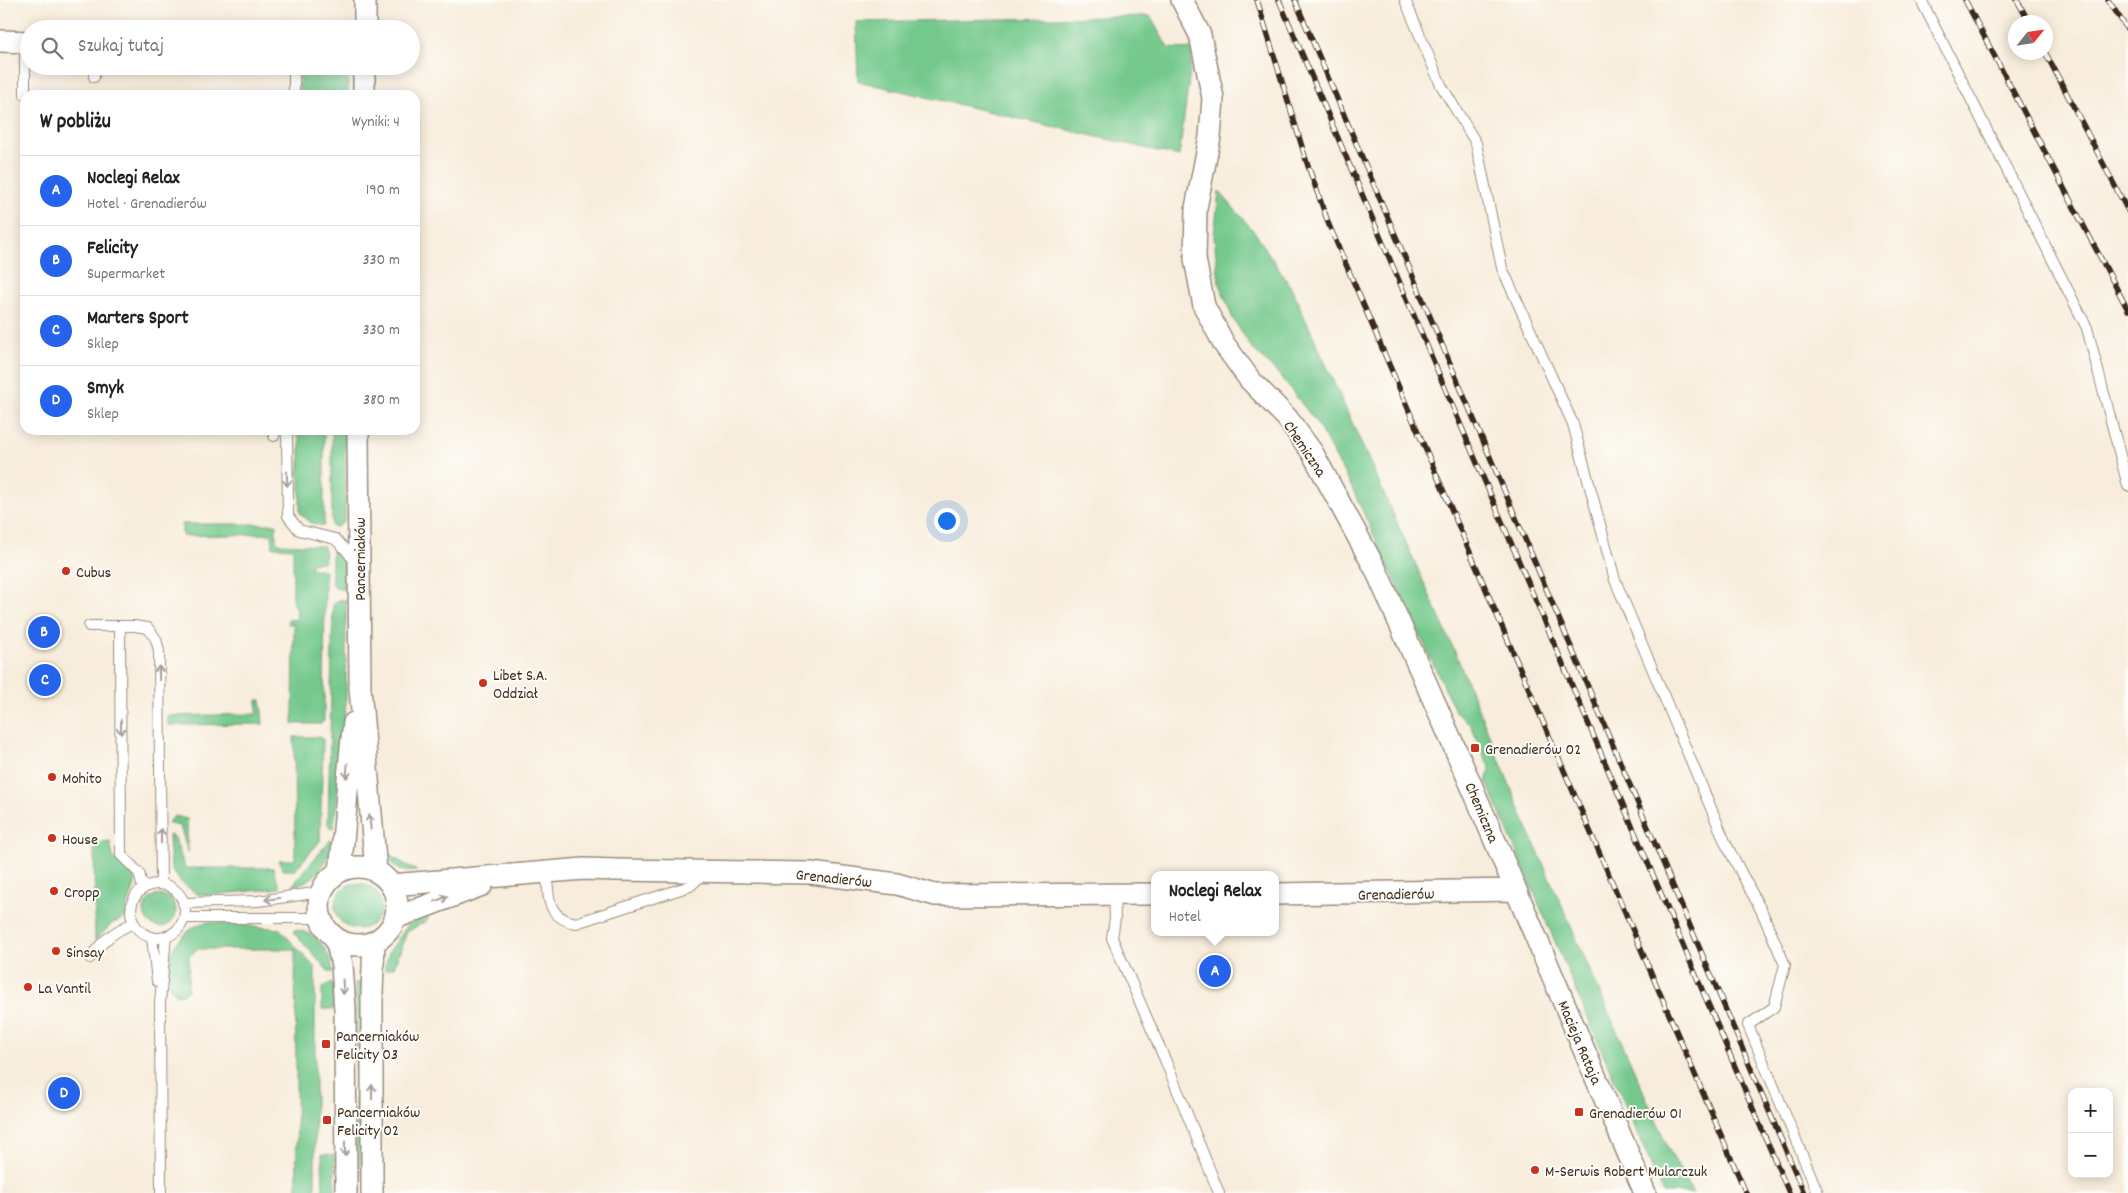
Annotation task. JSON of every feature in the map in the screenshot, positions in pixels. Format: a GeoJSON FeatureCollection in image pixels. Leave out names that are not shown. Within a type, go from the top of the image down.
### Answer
{"type":"FeatureCollection","features":[{"type":"Feature","properties":{"kind":"street"},"geometry":{"type":"LineString","coordinates":[[365,0],[365,20]]}},
{"type":"Feature","properties":{"kind":"street","name":"Chemiczna"},"geometry":{"type":"LineString","coordinates":[[1182,0],[1200,35],[1213,98],[1210,137],[1196,208],[1195,259],[1204,306],[1224,344],[1250,380],[1287,418],[1312,452],[1349,517],[1376,570],[1516,890]]}},
{"type":"Feature","properties":{"kind":"street"},"geometry":{"type":"LineString","coordinates":[[0,41],[20,42]]}},
{"type":"Feature","properties":{"kind":"street"},"geometry":{"type":"LineString","coordinates":[[364,75],[364,90]]}},
{"type":"Feature","properties":{"kind":"street","name":"Pancerniaków"},"geometry":{"type":"LineString","coordinates":[[358,435],[360,688],[383,878]]}},
{"type":"Feature","properties":{"kind":"street","name":"Pancerniaków"},"geometry":{"type":"LineString","coordinates":[[340,871],[345,834],[347,769],[360,688]]}},
{"type":"Feature","properties":{"kind":"street"},"geometry":{"type":"LineString","coordinates":[[351,867],[364,867],[383,878],[396,901],[396,918],[384,936],[374,942],[362,945],[348,944],[336,939],[326,929],[320,918],[318,905],[321,892],[332,876],[351,867]]}},
{"type":"Feature","properties":{"kind":"street","name":"Grenadierów"},"geometry":{"type":"LineString","coordinates":[[511,875],[584,869],[811,873],[897,884],[935,895],[1151,894]]}},
{"type":"Feature","properties":{"kind":"street"},"geometry":{"type":"LineString","coordinates":[[383,878],[511,875]]}},
{"type":"Feature","properties":{"kind":"street"},"geometry":{"type":"LineString","coordinates":[[396,918],[454,894],[511,875]]}},
{"type":"Feature","properties":{"kind":"street","name":"Grenadierów"},"geometry":{"type":"LineString","coordinates":[[1279,894],[1516,890]]}},
{"type":"Feature","properties":{"kind":"street","name":"Macieja Rataja"},"geometry":{"type":"LineString","coordinates":[[1516,890],[1645,1193]]}},
{"type":"Feature","properties":{"kind":"street"},"geometry":{"type":"LineString","coordinates":[[336,939],[342,965],[345,1010],[346,1193]]}},
{"type":"Feature","properties":{"kind":"street"},"geometry":{"type":"LineString","coordinates":[[372,1193],[372,993],[374,942]]}},
{"type":"Feature","properties":{"kind":"lane"},"geometry":{"type":"LineString","coordinates":[[1405,0],[1441,86],[1476,143],[1502,268],[1573,424],[1615,580],[1726,844],[1762,912],[1785,965],[1774,1007],[1748,1025],[1818,1193]]}},
{"type":"Feature","properties":{"kind":"lane"},"geometry":{"type":"LineString","coordinates":[[1921,0],[2087,328],[2128,486]]}},
{"type":"Feature","properties":{"kind":"lane"},"geometry":{"type":"LineString","coordinates":[[25,90],[26,75]]}},
{"type":"Feature","properties":{"kind":"lane"},"geometry":{"type":"LineString","coordinates":[[294,75],[294,90]]}},
{"type":"Feature","properties":{"kind":"lane"},"geometry":{"type":"LineString","coordinates":[[287,435],[288,516],[291,523],[299,530],[335,539],[346,550],[360,570]]}},
{"type":"Feature","properties":{"kind":"lane"},"geometry":{"type":"LineString","coordinates":[[89,626],[148,628],[156,639],[159,651],[161,884]]}},
{"type":"Feature","properties":{"kind":"lane"},"geometry":{"type":"LineString","coordinates":[[120,626],[121,856],[139,873],[143,889]]}},
{"type":"Feature","properties":{"kind":"lane"},"geometry":{"type":"LineString","coordinates":[[546,872],[548,899],[553,911],[563,921],[576,923],[690,886],[704,872]]}},
{"type":"Feature","properties":{"kind":"lane"},"geometry":{"type":"LineString","coordinates":[[161,884],[175,890],[183,903],[184,918],[180,926],[166,936],[152,937],[145,934],[134,923],[131,908],[133,900],[143,889],[161,884]]}},
{"type":"Feature","properties":{"kind":"lane"},"geometry":{"type":"LineString","coordinates":[[183,903],[258,901],[321,892]]}},
{"type":"Feature","properties":{"kind":"lane"},"geometry":{"type":"LineString","coordinates":[[1114,895],[1115,918],[1112,938],[1166,1062],[1219,1193]]}},
{"type":"Feature","properties":{"kind":"lane"},"geometry":{"type":"LineString","coordinates":[[184,918],[320,918]]}},
{"type":"Feature","properties":{"kind":"lane"},"geometry":{"type":"LineString","coordinates":[[90,958],[103,940],[117,929],[134,923]]}},
{"type":"Feature","properties":{"kind":"lane"},"geometry":{"type":"LineString","coordinates":[[161,1193],[160,1003],[166,936]]}},
{"type":"Feature","properties":{"kind":"lane"},"geometry":{"type":"LineString","coordinates":[[152,937],[160,1003]]}},
{"type":"Feature","properties":{"kind":"green space"},"geometry":{"type":"Polygon","coordinates":[[[1150,16],[1168,48],[1193,49],[1179,156],[858,81],[856,22],[1150,16]]]}},
{"type":"Feature","properties":{"kind":"green space"},"geometry":{"type":"Polygon","coordinates":[[[300,75],[346,75],[348,80],[348,90],[299,90],[300,75]]]}},
{"type":"Feature","properties":{"kind":"green space"},"geometry":{"type":"Polygon","coordinates":[[[1219,191],[1256,234],[1292,289],[1455,652],[1528,829],[1670,1152],[1693,1193],[1663,1193],[1486,781],[1490,769],[1470,724],[1456,713],[1351,486],[1316,422],[1280,376],[1252,348],[1233,319],[1219,283],[1214,237],[1219,191]]]}},
{"type":"Feature","properties":{"kind":"green space"},"geometry":{"type":"Polygon","coordinates":[[[296,435],[324,435],[324,526],[311,523],[300,513],[300,477],[297,473],[300,466],[300,439],[296,435]]]}},
{"type":"Feature","properties":{"kind":"green space"},"geometry":{"type":"Polygon","coordinates":[[[332,435],[345,435],[345,518],[344,522],[337,527],[332,526],[332,435]]]}},
{"type":"Feature","properties":{"kind":"green space"},"geometry":{"type":"Polygon","coordinates":[[[182,524],[276,524],[276,540],[280,544],[324,546],[325,560],[323,562],[311,563],[311,569],[325,571],[324,721],[321,724],[293,724],[294,624],[288,624],[288,620],[297,619],[296,605],[293,605],[293,548],[273,547],[272,534],[182,536],[182,524]]]}},
{"type":"Feature","properties":{"kind":"green space"},"geometry":{"type":"Polygon","coordinates":[[[332,550],[343,562],[345,589],[337,589],[332,583],[332,550]]]}},
{"type":"Feature","properties":{"kind":"green space"},"geometry":{"type":"Polygon","coordinates":[[[338,600],[346,600],[346,702],[334,828],[331,828],[328,825],[333,605],[338,600]]]}},
{"type":"Feature","properties":{"kind":"green space"},"geometry":{"type":"Polygon","coordinates":[[[257,700],[261,700],[263,724],[168,725],[168,716],[257,714],[257,700]]]}},
{"type":"Feature","properties":{"kind":"green space"},"geometry":{"type":"Polygon","coordinates":[[[294,737],[321,737],[323,740],[320,841],[295,870],[283,870],[279,860],[295,860],[294,737]]]}},
{"type":"Feature","properties":{"kind":"green space"},"geometry":{"type":"Polygon","coordinates":[[[175,816],[187,819],[188,852],[180,826],[169,824],[169,821],[175,816]]]}},
{"type":"Feature","properties":{"kind":"green space"},"geometry":{"type":"Polygon","coordinates":[[[169,835],[174,837],[185,868],[273,868],[280,888],[212,895],[197,894],[181,882],[171,869],[169,835]]]}},
{"type":"Feature","properties":{"kind":"green space"},"geometry":{"type":"Polygon","coordinates":[[[330,840],[333,841],[325,864],[308,880],[292,886],[330,840]]]}},
{"type":"Feature","properties":{"kind":"green space"},"geometry":{"type":"Polygon","coordinates":[[[383,840],[392,857],[417,871],[403,870],[392,864],[385,854],[383,840]]]}},
{"type":"Feature","properties":{"kind":"green space"},"geometry":{"type":"Polygon","coordinates":[[[110,842],[113,857],[135,876],[135,881],[127,917],[113,923],[95,940],[94,843],[110,842]]]}},
{"type":"Feature","properties":{"kind":"green space"},"geometry":{"type":"Polygon","coordinates":[[[354,883],[362,883],[371,887],[377,893],[381,906],[377,919],[371,925],[362,929],[354,929],[345,925],[339,919],[335,910],[335,902],[339,893],[345,887],[354,883]]]}},
{"type":"Feature","properties":{"kind":"green space"},"geometry":{"type":"Polygon","coordinates":[[[160,895],[166,896],[171,900],[175,905],[175,917],[171,922],[166,926],[160,927],[154,926],[149,922],[145,917],[144,911],[145,905],[149,900],[154,896],[160,895]]]}},
{"type":"Feature","properties":{"kind":"green space"},"geometry":{"type":"Polygon","coordinates":[[[427,913],[428,920],[407,932],[394,967],[384,970],[389,952],[408,925],[427,913]]]}},
{"type":"Feature","properties":{"kind":"green space"},"geometry":{"type":"Polygon","coordinates":[[[208,922],[280,929],[315,968],[315,1193],[297,1193],[295,949],[197,949],[189,957],[188,990],[184,994],[176,995],[170,988],[169,966],[171,953],[178,941],[187,932],[198,925],[208,922]]]}},
{"type":"Feature","properties":{"kind":"green space"},"geometry":{"type":"Polygon","coordinates":[[[294,930],[309,934],[321,944],[332,964],[333,972],[329,972],[294,933],[294,930]]]}},
{"type":"Feature","properties":{"kind":"green space"},"geometry":{"type":"Polygon","coordinates":[[[334,983],[334,1009],[322,1009],[322,989],[328,984],[334,983]]]}},
{"type":"Feature","properties":{"kind":"green space"},"geometry":{"type":"Polygon","coordinates":[[[355,983],[361,983],[361,1193],[356,1193],[355,983]]]}},
{"type":"Feature","properties":{"kind":"green space"},"geometry":{"type":"Polygon","coordinates":[[[322,1154],[335,1155],[335,1193],[323,1193],[322,1154]]]}},
{"type":"Feature","properties":{"kind":"railway"},"geometry":{"type":"LineString","coordinates":[[1257,0],[1307,163],[1329,225],[1746,1193]]}},
{"type":"Feature","properties":{"kind":"railway"},"geometry":{"type":"LineString","coordinates":[[1279,0],[1789,1193]]}},
{"type":"Feature","properties":{"kind":"railway"},"geometry":{"type":"LineString","coordinates":[[1295,0],[1804,1193]]}},
{"type":"Feature","properties":{"kind":"railway"},"geometry":{"type":"LineString","coordinates":[[1965,0],[2128,310]]}},
{"type":"Feature","properties":{"kind":"railway"},"geometry":{"type":"LineString","coordinates":[[2017,0],[2025,15]]}},
{"type":"Feature","properties":{"kind":"railway"},"geometry":{"type":"LineString","coordinates":[[2108,0],[2128,30]]}},
{"type":"Feature","properties":{"kind":"railway"},"geometry":{"type":"LineString","coordinates":[[2049,60],[2128,211]]}},
{"type":"Feature","properties":{"kind":"place","name":"Cubus"},"geometry":{"type":"Point","coordinates":[66,571]}},
{"type":"Feature","properties":{"kind":"place","name":"Felicity"},"geometry":{"type":"Point","coordinates":[44,632]}},
{"type":"Feature","properties":{"kind":"place","name":"Marters Sport"},"geometry":{"type":"Point","coordinates":[45,680]}},
{"type":"Feature","properties":{"kind":"place","name":"Libet S.A. Oddział"},"geometry":{"type":"Point","coordinates":[483,683]}},
{"type":"Feature","properties":{"kind":"place","name":"Grenadierów 02"},"geometry":{"type":"Point","coordinates":[1475,748]}},
{"type":"Feature","properties":{"kind":"place","name":"Mohito"},"geometry":{"type":"Point","coordinates":[52,777]}},
{"type":"Feature","properties":{"kind":"place","name":"House"},"geometry":{"type":"Point","coordinates":[52,838]}},
{"type":"Feature","properties":{"kind":"place","name":"Cropp"},"geometry":{"type":"Point","coordinates":[54,891]}},
{"type":"Feature","properties":{"kind":"place","name":"Sinsay"},"geometry":{"type":"Point","coordinates":[56,951]}},
{"type":"Feature","properties":{"kind":"place","name":"Noclegi Relax"},"geometry":{"type":"Point","coordinates":[1215,971]}},
{"type":"Feature","properties":{"kind":"place","name":"La Vantil"},"geometry":{"type":"Point","coordinates":[28,987]}},
{"type":"Feature","properties":{"kind":"place","name":"Pancerniaków Felicity 03"},"geometry":{"type":"Point","coordinates":[326,1044]}},
{"type":"Feature","properties":{"kind":"place","name":"Smyk"},"geometry":{"type":"Point","coordinates":[64,1093]}},
{"type":"Feature","properties":{"kind":"place","name":"Grenadierów 01"},"geometry":{"type":"Point","coordinates":[1579,1112]}},
{"type":"Feature","properties":{"kind":"place","name":"Pancerniaków Felicity 02"},"geometry":{"type":"Point","coordinates":[327,1120]}},
{"type":"Feature","properties":{"kind":"place","name":"M-Serwis Robert Mularczuk"},"geometry":{"type":"Point","coordinates":[1535,1170]}}]}
